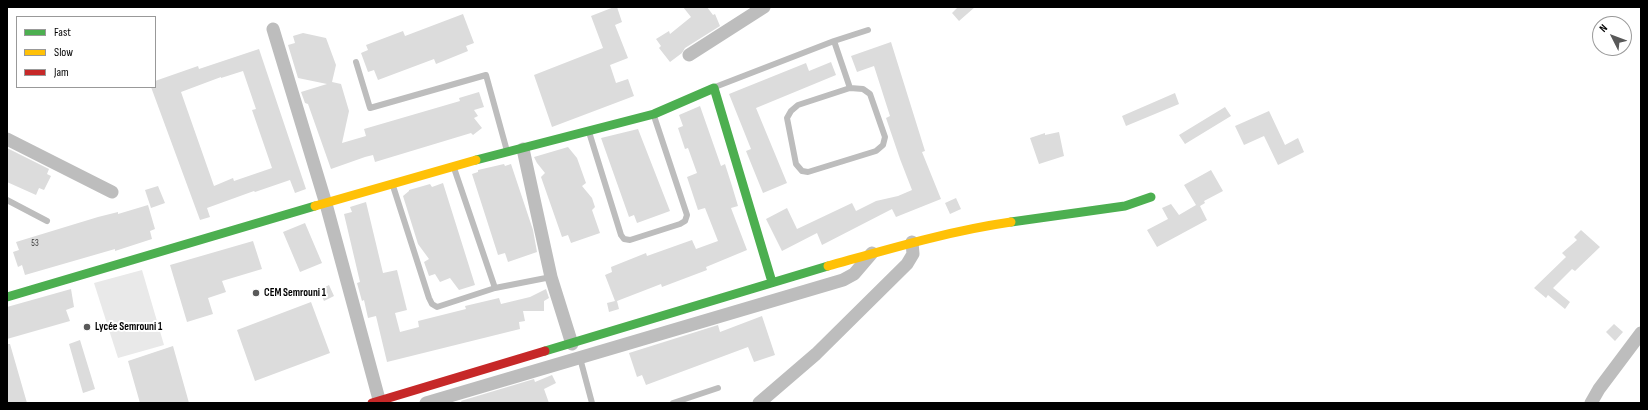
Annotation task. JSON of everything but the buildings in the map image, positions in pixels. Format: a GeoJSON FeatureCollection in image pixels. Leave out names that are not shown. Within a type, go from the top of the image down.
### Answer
{"type":"FeatureCollection","features":[{"type":"Feature","properties":{"kind":"street"},"geometry":{"type":"LineString","coordinates":[[689,55],[764,7]]}},
{"type":"Feature","properties":{"kind":"street"},"geometry":{"type":"LineString","coordinates":[[273,29],[326,204],[377,402],[772,282],[912,242],[989,225],[1126,206],[1151,197]]}},
{"type":"Feature","properties":{"kind":"street"},"geometry":{"type":"LineString","coordinates":[[7,297],[453,166],[654,114],[714,88],[772,282]]}},
{"type":"Feature","properties":{"kind":"street"},"geometry":{"type":"LineString","coordinates":[[7,139],[112,192]]}},
{"type":"Feature","properties":{"kind":"street"},"geometry":{"type":"LineString","coordinates":[[523,149],[551,277],[572,344]]}},
{"type":"Feature","properties":{"kind":"street"},"geometry":{"type":"LineString","coordinates":[[759,403],[816,354],[907,264],[913,254],[912,242]]}},
{"type":"Feature","properties":{"kind":"street"},"geometry":{"type":"LineString","coordinates":[[426,403],[843,280],[858,269],[872,253]]}},
{"type":"Feature","properties":{"kind":"street"},"geometry":{"type":"LineString","coordinates":[[1591,403],[1599,389],[1641,333]]}},
{"type":"Feature","properties":{"kind":"lane"},"geometry":{"type":"LineString","coordinates":[[714,88],[834,41],[868,30]]}},
{"type":"Feature","properties":{"kind":"lane"},"geometry":{"type":"LineString","coordinates":[[834,41],[850,88]]}},
{"type":"Feature","properties":{"kind":"lane"},"geometry":{"type":"LineString","coordinates":[[356,62],[370,108],[486,75],[507,152]]}},
{"type":"Feature","properties":{"kind":"lane"},"geometry":{"type":"LineString","coordinates":[[850,88],[863,89],[870,94],[885,137],[883,145],[876,151],[808,172],[802,171],[796,164],[787,118],[791,111],[798,105],[850,88]]}},
{"type":"Feature","properties":{"kind":"lane"},"geometry":{"type":"LineString","coordinates":[[589,132],[621,235],[624,239],[630,240],[680,224],[685,221],[687,215],[654,114]]}},
{"type":"Feature","properties":{"kind":"lane"},"geometry":{"type":"LineString","coordinates":[[453,166],[495,288]]}},
{"type":"Feature","properties":{"kind":"lane"},"geometry":{"type":"LineString","coordinates":[[393,184],[429,298],[432,304],[437,307],[495,288],[551,277]]}},
{"type":"Feature","properties":{"kind":"lane"},"geometry":{"type":"LineString","coordinates":[[7,200],[47,221]]}},
{"type":"Feature","properties":{"kind":"lane"},"geometry":{"type":"LineString","coordinates":[[580,358],[592,403]]}},
{"type":"Feature","properties":{"kind":"lane"},"geometry":{"type":"LineString","coordinates":[[674,403],[718,388]]}},
{"type":"Feature","properties":{"kind":"shaded area"},"geometry":{"type":"Polygon","coordinates":[[[142,270],[164,345],[118,358],[94,283],[142,270]]]}},
{"type":"Feature","properties":{"kind":"traffic: fast"},"geometry":{"type":"LineString","coordinates":[[476,160],[654,114],[714,88],[772,282]]}},
{"type":"Feature","properties":{"kind":"traffic: fast"},"geometry":{"type":"LineString","coordinates":[[1011,222],[1125,206],[1151,197]]}},
{"type":"Feature","properties":{"kind":"traffic: fast"},"geometry":{"type":"LineString","coordinates":[[7,297],[315,206]]}},
{"type":"Feature","properties":{"kind":"traffic: fast"},"geometry":{"type":"LineString","coordinates":[[545,351],[828,266]]}},
{"type":"Feature","properties":{"kind":"traffic: slow"},"geometry":{"type":"LineString","coordinates":[[315,206],[476,160]]}},
{"type":"Feature","properties":{"kind":"traffic: slow"},"geometry":{"type":"LineString","coordinates":[[828,266],[942,235],[1011,222]]}},
{"type":"Feature","properties":{"kind":"traffic: jam"},"geometry":{"type":"LineString","coordinates":[[372,403],[545,351]]}},
{"type":"Feature","properties":{"kind":"place","name":"CEM Semrouni 1"},"geometry":{"type":"Point","coordinates":[256,293]}},
{"type":"Feature","properties":{"kind":"place","name":"Lycée Semrouni 1"},"geometry":{"type":"Point","coordinates":[87,327]}}]}
